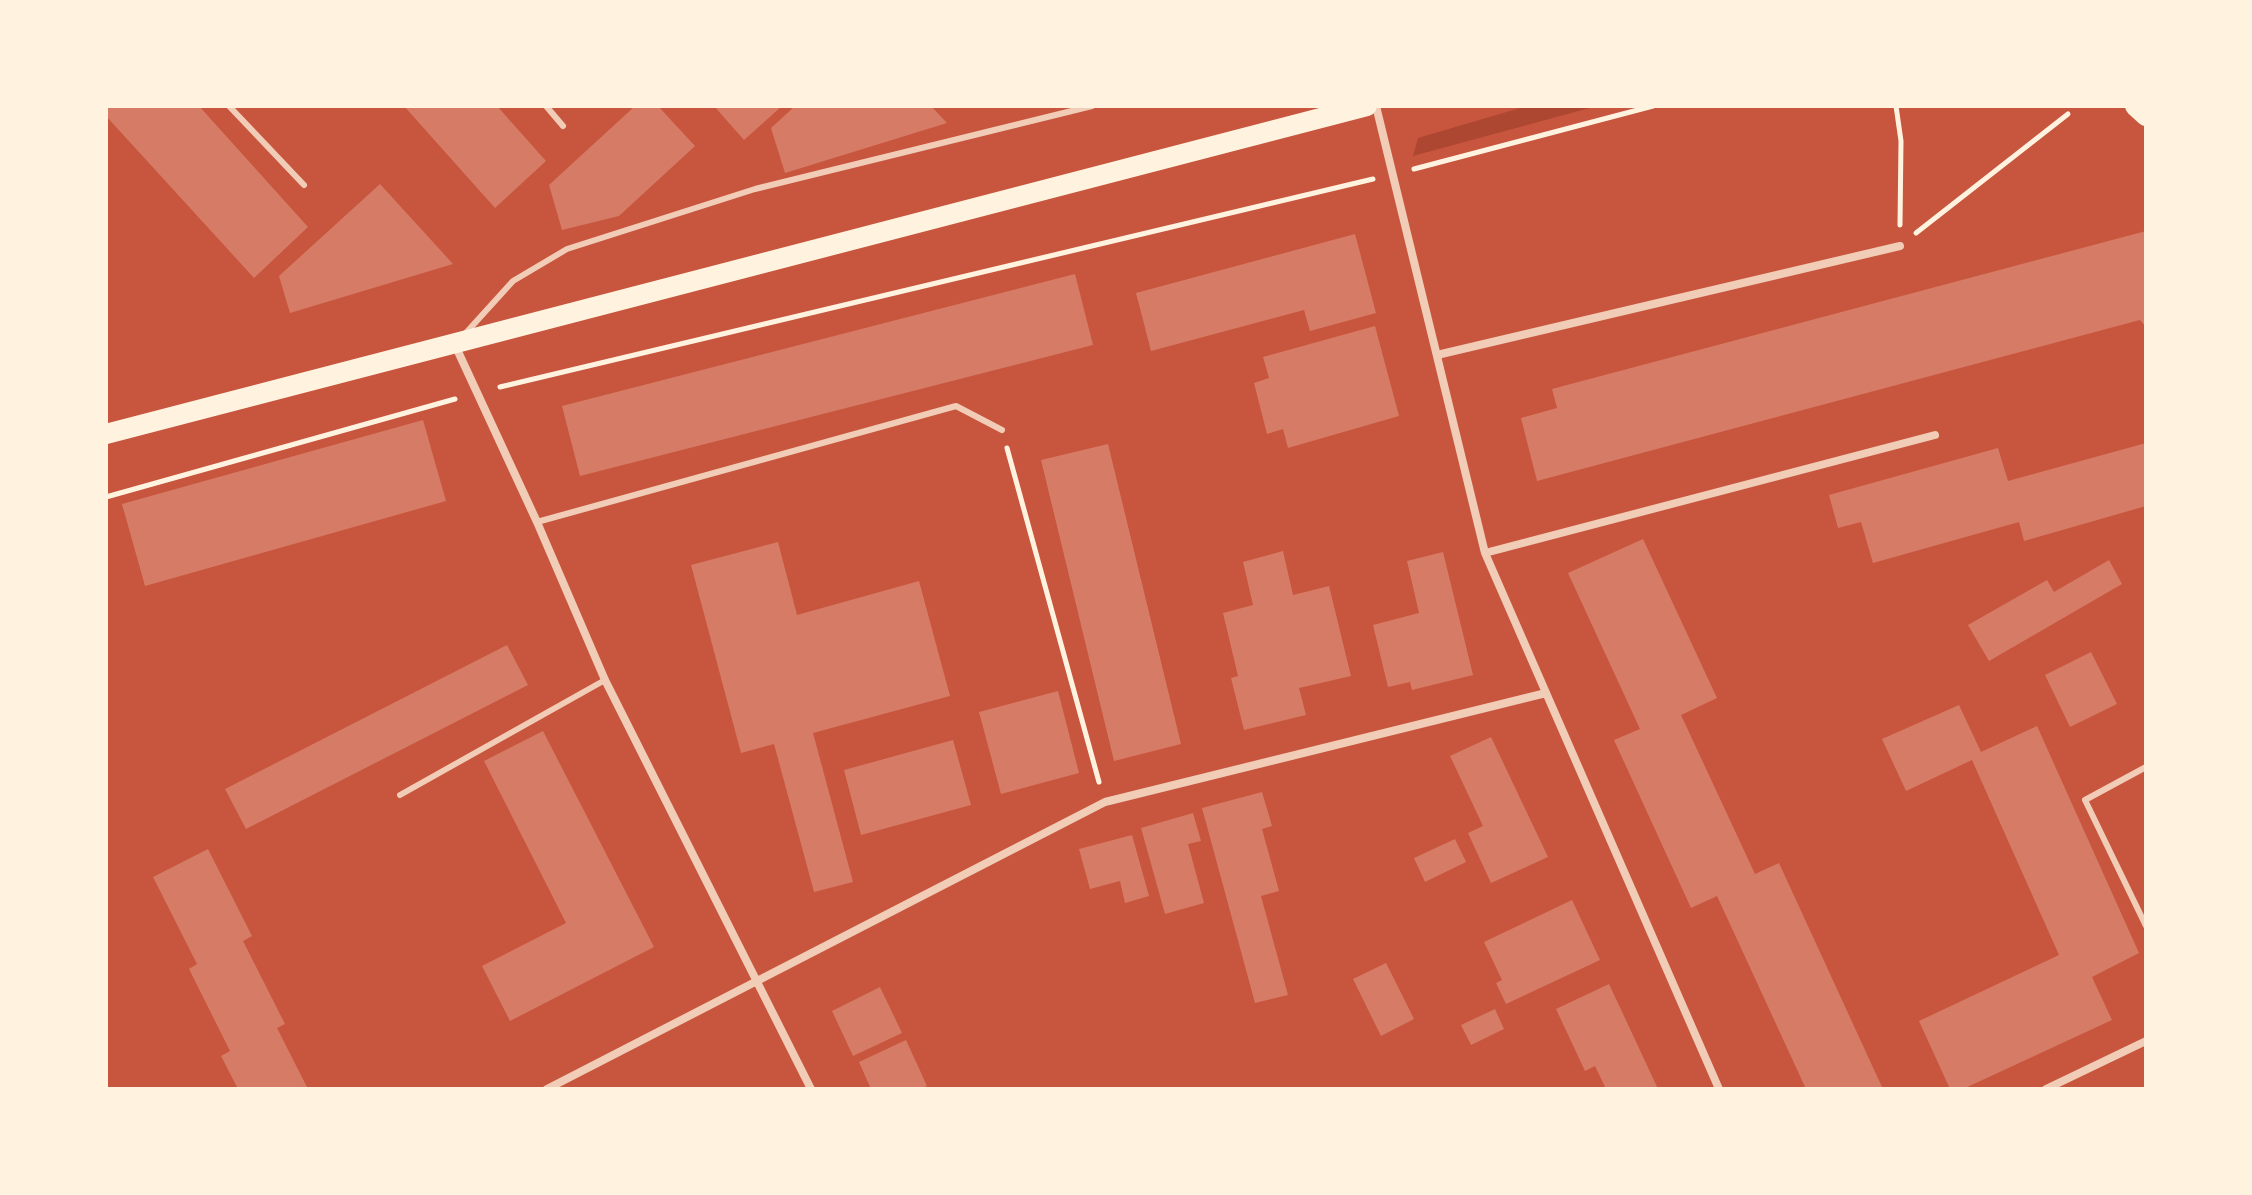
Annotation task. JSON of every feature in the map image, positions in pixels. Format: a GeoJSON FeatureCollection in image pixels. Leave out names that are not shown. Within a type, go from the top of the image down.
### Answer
{"type":"FeatureCollection","features":[{"type":"Feature","properties":{"kind":"main road"},"geometry":{"type":"LineString","coordinates":[[106,434],[1367,106]]}},
{"type":"Feature","properties":{"kind":"main road"},"geometry":{"type":"LineString","coordinates":[[2135,106],[2146,116]]}},
{"type":"Feature","properties":{"kind":"street"},"geometry":{"type":"LineString","coordinates":[[1376,106],[1485,553],[1719,1089]]}},
{"type":"Feature","properties":{"kind":"street"},"geometry":{"type":"LineString","coordinates":[[1437,355],[1900,246]]}},
{"type":"Feature","properties":{"kind":"street"},"geometry":{"type":"LineString","coordinates":[[455,345],[537,522],[605,680],[811,1089]]}},
{"type":"Feature","properties":{"kind":"street"},"geometry":{"type":"LineString","coordinates":[[1485,553],[1935,435]]}},
{"type":"Feature","properties":{"kind":"street"},"geometry":{"type":"LineString","coordinates":[[547,1089],[1105,802],[1546,693]]}},
{"type":"Feature","properties":{"kind":"street"},"geometry":{"type":"LineString","coordinates":[[2046,1089],[2146,1041]]}},
{"type":"Feature","properties":{"kind":"lane"},"geometry":{"type":"LineString","coordinates":[[229,106],[304,185]]}},
{"type":"Feature","properties":{"kind":"lane"},"geometry":{"type":"LineString","coordinates":[[546,106],[563,126]]}},
{"type":"Feature","properties":{"kind":"lane"},"geometry":{"type":"LineString","coordinates":[[455,345],[513,281],[567,249],[755,189],[1092,106]]}},
{"type":"Feature","properties":{"kind":"lane"},"geometry":{"type":"LineString","coordinates":[[537,522],[956,406],[1002,430]]}},
{"type":"Feature","properties":{"kind":"lane"},"geometry":{"type":"LineString","coordinates":[[400,795],[605,680]]}},
{"type":"Feature","properties":{"kind":"lane"},"geometry":{"type":"LineString","coordinates":[[2146,767],[2085,800],[2146,926]]}},
{"type":"Feature","properties":{"kind":"path"},"geometry":{"type":"LineString","coordinates":[[106,497],[475,393],[1393,174],[1653,106]]}},
{"type":"Feature","properties":{"kind":"path"},"geometry":{"type":"LineString","coordinates":[[1896,106],[1901,141],[1900,246]]}},
{"type":"Feature","properties":{"kind":"path"},"geometry":{"type":"LineString","coordinates":[[1900,246],[2068,114]]}},
{"type":"Feature","properties":{"kind":"path"},"geometry":{"type":"LineString","coordinates":[[1002,430],[1105,802]]}},
{"type":"Feature","properties":{"kind":"shaded area"},"geometry":{"type":"Polygon","coordinates":[[[1527,106],[1597,106],[1413,156],[1418,138],[1527,106]]]}},
{"type":"Feature","properties":{"kind":"building"},"geometry":{"type":"Polygon","coordinates":[[[106,106],[199,106],[308,227],[254,278],[106,116],[106,106]]]}},
{"type":"Feature","properties":{"kind":"building"},"geometry":{"type":"Polygon","coordinates":[[[404,106],[497,106],[546,161],[495,208],[404,106]]]}},
{"type":"Feature","properties":{"kind":"building"},"geometry":{"type":"Polygon","coordinates":[[[635,106],[658,106],[695,146],[619,216],[562,230],[549,185],[635,106]]]}},
{"type":"Feature","properties":{"kind":"building"},"geometry":{"type":"Polygon","coordinates":[[[714,106],[782,106],[744,140],[714,106]]]}},
{"type":"Feature","properties":{"kind":"building"},"geometry":{"type":"Polygon","coordinates":[[[795,106],[931,106],[947,123],[785,173],[771,128],[795,106]]]}},
{"type":"Feature","properties":{"kind":"building"},"geometry":{"type":"Polygon","coordinates":[[[380,184],[453,264],[290,313],[279,276],[380,184]]]}},
{"type":"Feature","properties":{"kind":"building"},"geometry":{"type":"Polygon","coordinates":[[[2146,231],[2146,327],[2140,320],[1537,481],[1521,418],[1557,408],[1552,389],[2146,231]]]}},
{"type":"Feature","properties":{"kind":"building"},"geometry":{"type":"Polygon","coordinates":[[[1355,234],[1376,313],[1310,331],[1304,310],[1151,351],[1136,293],[1355,234]]]}},
{"type":"Feature","properties":{"kind":"building"},"geometry":{"type":"Polygon","coordinates":[[[1075,274],[1093,345],[580,476],[562,406],[1075,274]]]}},
{"type":"Feature","properties":{"kind":"building"},"geometry":{"type":"Polygon","coordinates":[[[1375,326],[1399,416],[1288,448],[1283,429],[1267,434],[1254,383],[1269,378],[1263,357],[1375,326]]]}},
{"type":"Feature","properties":{"kind":"building"},"geometry":{"type":"Polygon","coordinates":[[[423,420],[446,501],[145,586],[122,504],[423,420]]]}},
{"type":"Feature","properties":{"kind":"building"},"geometry":{"type":"Polygon","coordinates":[[[2146,443],[2146,506],[2024,541],[2019,522],[1873,563],[1861,522],[1838,528],[1829,495],[1998,448],[2008,481],[2146,443]]]}},
{"type":"Feature","properties":{"kind":"building"},"geometry":{"type":"Polygon","coordinates":[[[1108,444],[1181,744],[1114,761],[1041,460],[1108,444]]]}},
{"type":"Feature","properties":{"kind":"building"},"geometry":{"type":"Polygon","coordinates":[[[1643,539],[1717,698],[1681,715],[1755,874],[1779,863],[1882,1087],[1879,1089],[1806,1089],[1717,896],[1691,908],[1614,740],[1640,729],[1568,573],[1643,539]]]}},
{"type":"Feature","properties":{"kind":"building"},"geometry":{"type":"Polygon","coordinates":[[[778,542],[797,615],[919,581],[950,696],[813,733],[853,882],[814,892],[774,744],[741,753],[691,565],[778,542]]]}},
{"type":"Feature","properties":{"kind":"building"},"geometry":{"type":"Polygon","coordinates":[[[1283,551],[1293,595],[1329,586],[1351,676],[1299,688],[1306,715],[1244,730],[1231,678],[1238,676],[1223,613],[1253,605],[1243,562],[1283,551]]]}},
{"type":"Feature","properties":{"kind":"building"},"geometry":{"type":"Polygon","coordinates":[[[1443,552],[1473,675],[1412,690],[1410,682],[1388,687],[1373,625],[1419,613],[1407,561],[1443,552]]]}},
{"type":"Feature","properties":{"kind":"building"},"geometry":{"type":"Polygon","coordinates":[[[2109,560],[2122,584],[1989,661],[1968,625],[2047,580],[2054,592],[2109,560]]]}},
{"type":"Feature","properties":{"kind":"building"},"geometry":{"type":"Polygon","coordinates":[[[507,645],[528,685],[246,829],[225,789],[507,645]]]}},
{"type":"Feature","properties":{"kind":"building"},"geometry":{"type":"Polygon","coordinates":[[[2091,652],[2117,704],[2070,727],[2045,675],[2091,652]]]}},
{"type":"Feature","properties":{"kind":"building"},"geometry":{"type":"Polygon","coordinates":[[[1058,691],[1079,773],[1001,794],[979,712],[1058,691]]]}},
{"type":"Feature","properties":{"kind":"building"},"geometry":{"type":"Polygon","coordinates":[[[1959,705],[1981,752],[2037,726],[2139,953],[2092,977],[2112,1020],[1963,1089],[1950,1089],[1919,1021],[2059,955],[1972,760],[1906,791],[1882,739],[1959,705]]]}},
{"type":"Feature","properties":{"kind":"building"},"geometry":{"type":"Polygon","coordinates":[[[543,731],[654,947],[510,1021],[482,966],[566,923],[484,761],[543,731]]]}},
{"type":"Feature","properties":{"kind":"building"},"geometry":{"type":"Polygon","coordinates":[[[1491,737],[1548,857],[1491,883],[1468,833],[1483,826],[1450,756],[1491,737]]]}},
{"type":"Feature","properties":{"kind":"building"},"geometry":{"type":"Polygon","coordinates":[[[953,740],[971,805],[861,835],[844,770],[953,740]]]}},
{"type":"Feature","properties":{"kind":"building"},"geometry":{"type":"Polygon","coordinates":[[[1262,792],[1272,826],[1262,829],[1279,891],[1261,896],[1288,995],[1255,1003],[1202,808],[1262,792]]]}},
{"type":"Feature","properties":{"kind":"building"},"geometry":{"type":"Polygon","coordinates":[[[1193,813],[1201,841],[1188,844],[1204,903],[1165,914],[1141,828],[1193,813]]]}},
{"type":"Feature","properties":{"kind":"building"},"geometry":{"type":"Polygon","coordinates":[[[1132,835],[1149,896],[1125,903],[1120,881],[1090,889],[1079,849],[1132,835]]]}},
{"type":"Feature","properties":{"kind":"building"},"geometry":{"type":"Polygon","coordinates":[[[1455,839],[1466,862],[1425,882],[1414,858],[1455,839]]]}},
{"type":"Feature","properties":{"kind":"building"},"geometry":{"type":"Polygon","coordinates":[[[208,849],[252,936],[243,941],[285,1024],[277,1028],[308,1089],[238,1089],[221,1056],[230,1051],[189,969],[197,964],[153,877],[208,849]]]}},
{"type":"Feature","properties":{"kind":"building"},"geometry":{"type":"Polygon","coordinates":[[[1572,900],[1600,960],[1506,1004],[1496,983],[1502,980],[1484,942],[1572,900]]]}},
{"type":"Feature","properties":{"kind":"building"},"geometry":{"type":"Polygon","coordinates":[[[1386,963],[1414,1019],[1381,1036],[1353,979],[1386,963]]]}},
{"type":"Feature","properties":{"kind":"building"},"geometry":{"type":"Polygon","coordinates":[[[1609,984],[1658,1089],[1606,1089],[1595,1066],[1585,1071],[1556,1009],[1609,984]]]}},
{"type":"Feature","properties":{"kind":"building"},"geometry":{"type":"Polygon","coordinates":[[[880,987],[902,1033],[853,1056],[832,1011],[880,987]]]}},
{"type":"Feature","properties":{"kind":"building"},"geometry":{"type":"Polygon","coordinates":[[[1495,1009],[1504,1029],[1471,1045],[1461,1025],[1495,1009]]]}},
{"type":"Feature","properties":{"kind":"building"},"geometry":{"type":"Polygon","coordinates":[[[906,1040],[927,1086],[920,1089],[871,1089],[859,1062],[906,1040]]]}}]}
